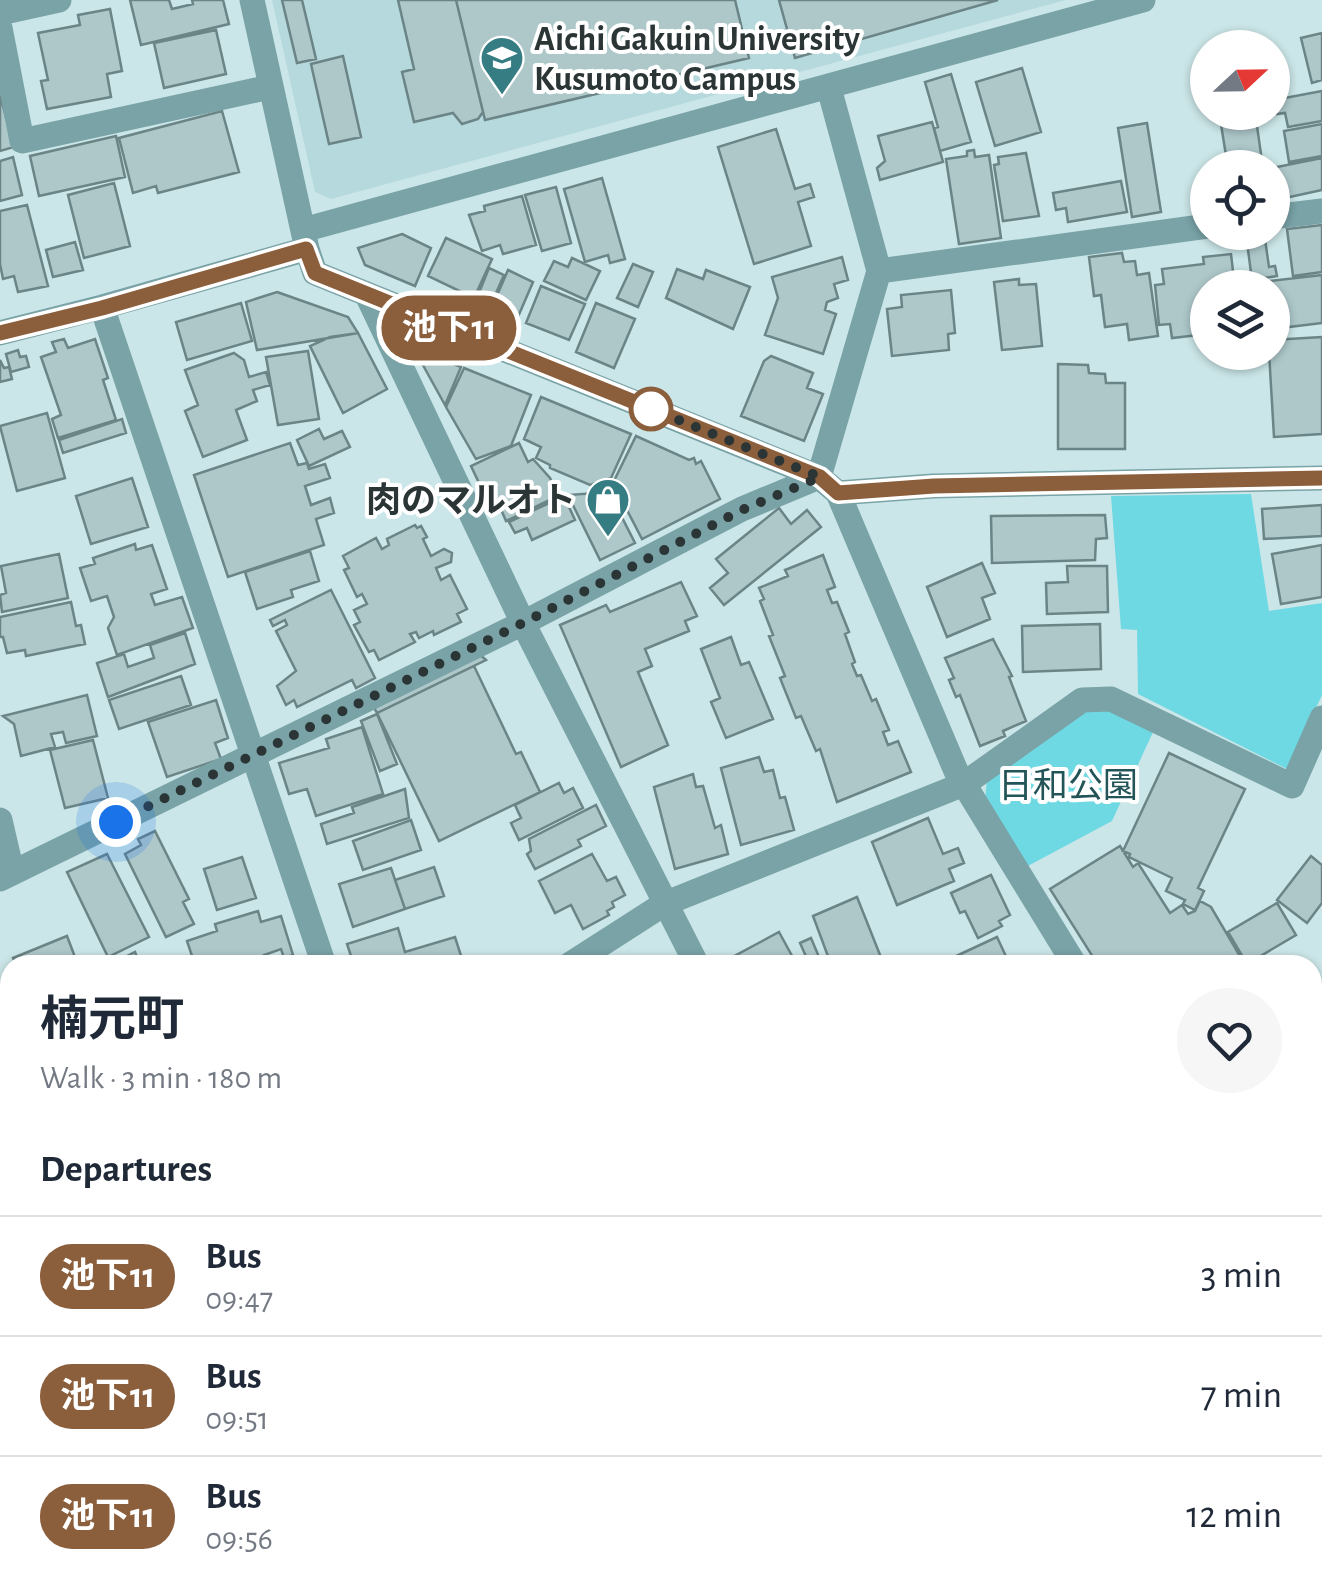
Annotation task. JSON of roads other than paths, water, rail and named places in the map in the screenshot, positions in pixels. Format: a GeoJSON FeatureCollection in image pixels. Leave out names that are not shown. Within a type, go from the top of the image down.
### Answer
{"type":"FeatureCollection","features":[{"type":"Feature","properties":{"kind":"street"},"geometry":{"type":"LineString","coordinates":[[0,13],[59,0]]}},
{"type":"Feature","properties":{"kind":"street"},"geometry":{"type":"LineString","coordinates":[[252,0],[315,273],[829,485]]}},
{"type":"Feature","properties":{"kind":"street"},"geometry":{"type":"LineString","coordinates":[[0,333],[102,308],[305,239],[1143,0]]}},
{"type":"Feature","properties":{"kind":"street"},"geometry":{"type":"LineString","coordinates":[[0,28],[22,141],[270,87]]}},
{"type":"Feature","properties":{"kind":"street"},"geometry":{"type":"LineString","coordinates":[[829,88],[879,271],[829,485],[956,771],[1069,955]]}},
{"type":"Feature","properties":{"kind":"street"},"geometry":{"type":"LineString","coordinates":[[1290,215],[1322,211]]}},
{"type":"Feature","properties":{"kind":"street"},"geometry":{"type":"LineString","coordinates":[[879,271],[1190,228]]}},
{"type":"Feature","properties":{"kind":"street"},"geometry":{"type":"LineString","coordinates":[[368,295],[523,623],[692,955]]}},
{"type":"Feature","properties":{"kind":"street"},"geometry":{"type":"LineString","coordinates":[[102,308],[321,955]]}},
{"type":"Feature","properties":{"kind":"street"},"geometry":{"type":"LineString","coordinates":[[0,820],[6,876],[523,623],[742,510],[829,485],[1322,478]]}},
{"type":"Feature","properties":{"kind":"street"},"geometry":{"type":"LineString","coordinates":[[585,955],[664,904],[964,784],[1082,700],[1111,699],[1292,786],[1322,718]]}},
{"type":"Feature","properties":{"kind":"place","name":"Aichi Gakuin University Kusumoto Campus"},"geometry":{"type":"Point","coordinates":[502,96]}},
{"type":"Feature","properties":{"kind":"place","name":"肉のマルオト"},"geometry":{"type":"Point","coordinates":[608,538]}},
{"type":"Feature","properties":{"kind":"park label","name":"日和公園"},"geometry":{"type":"Point","coordinates":[1068,785]}}]}
